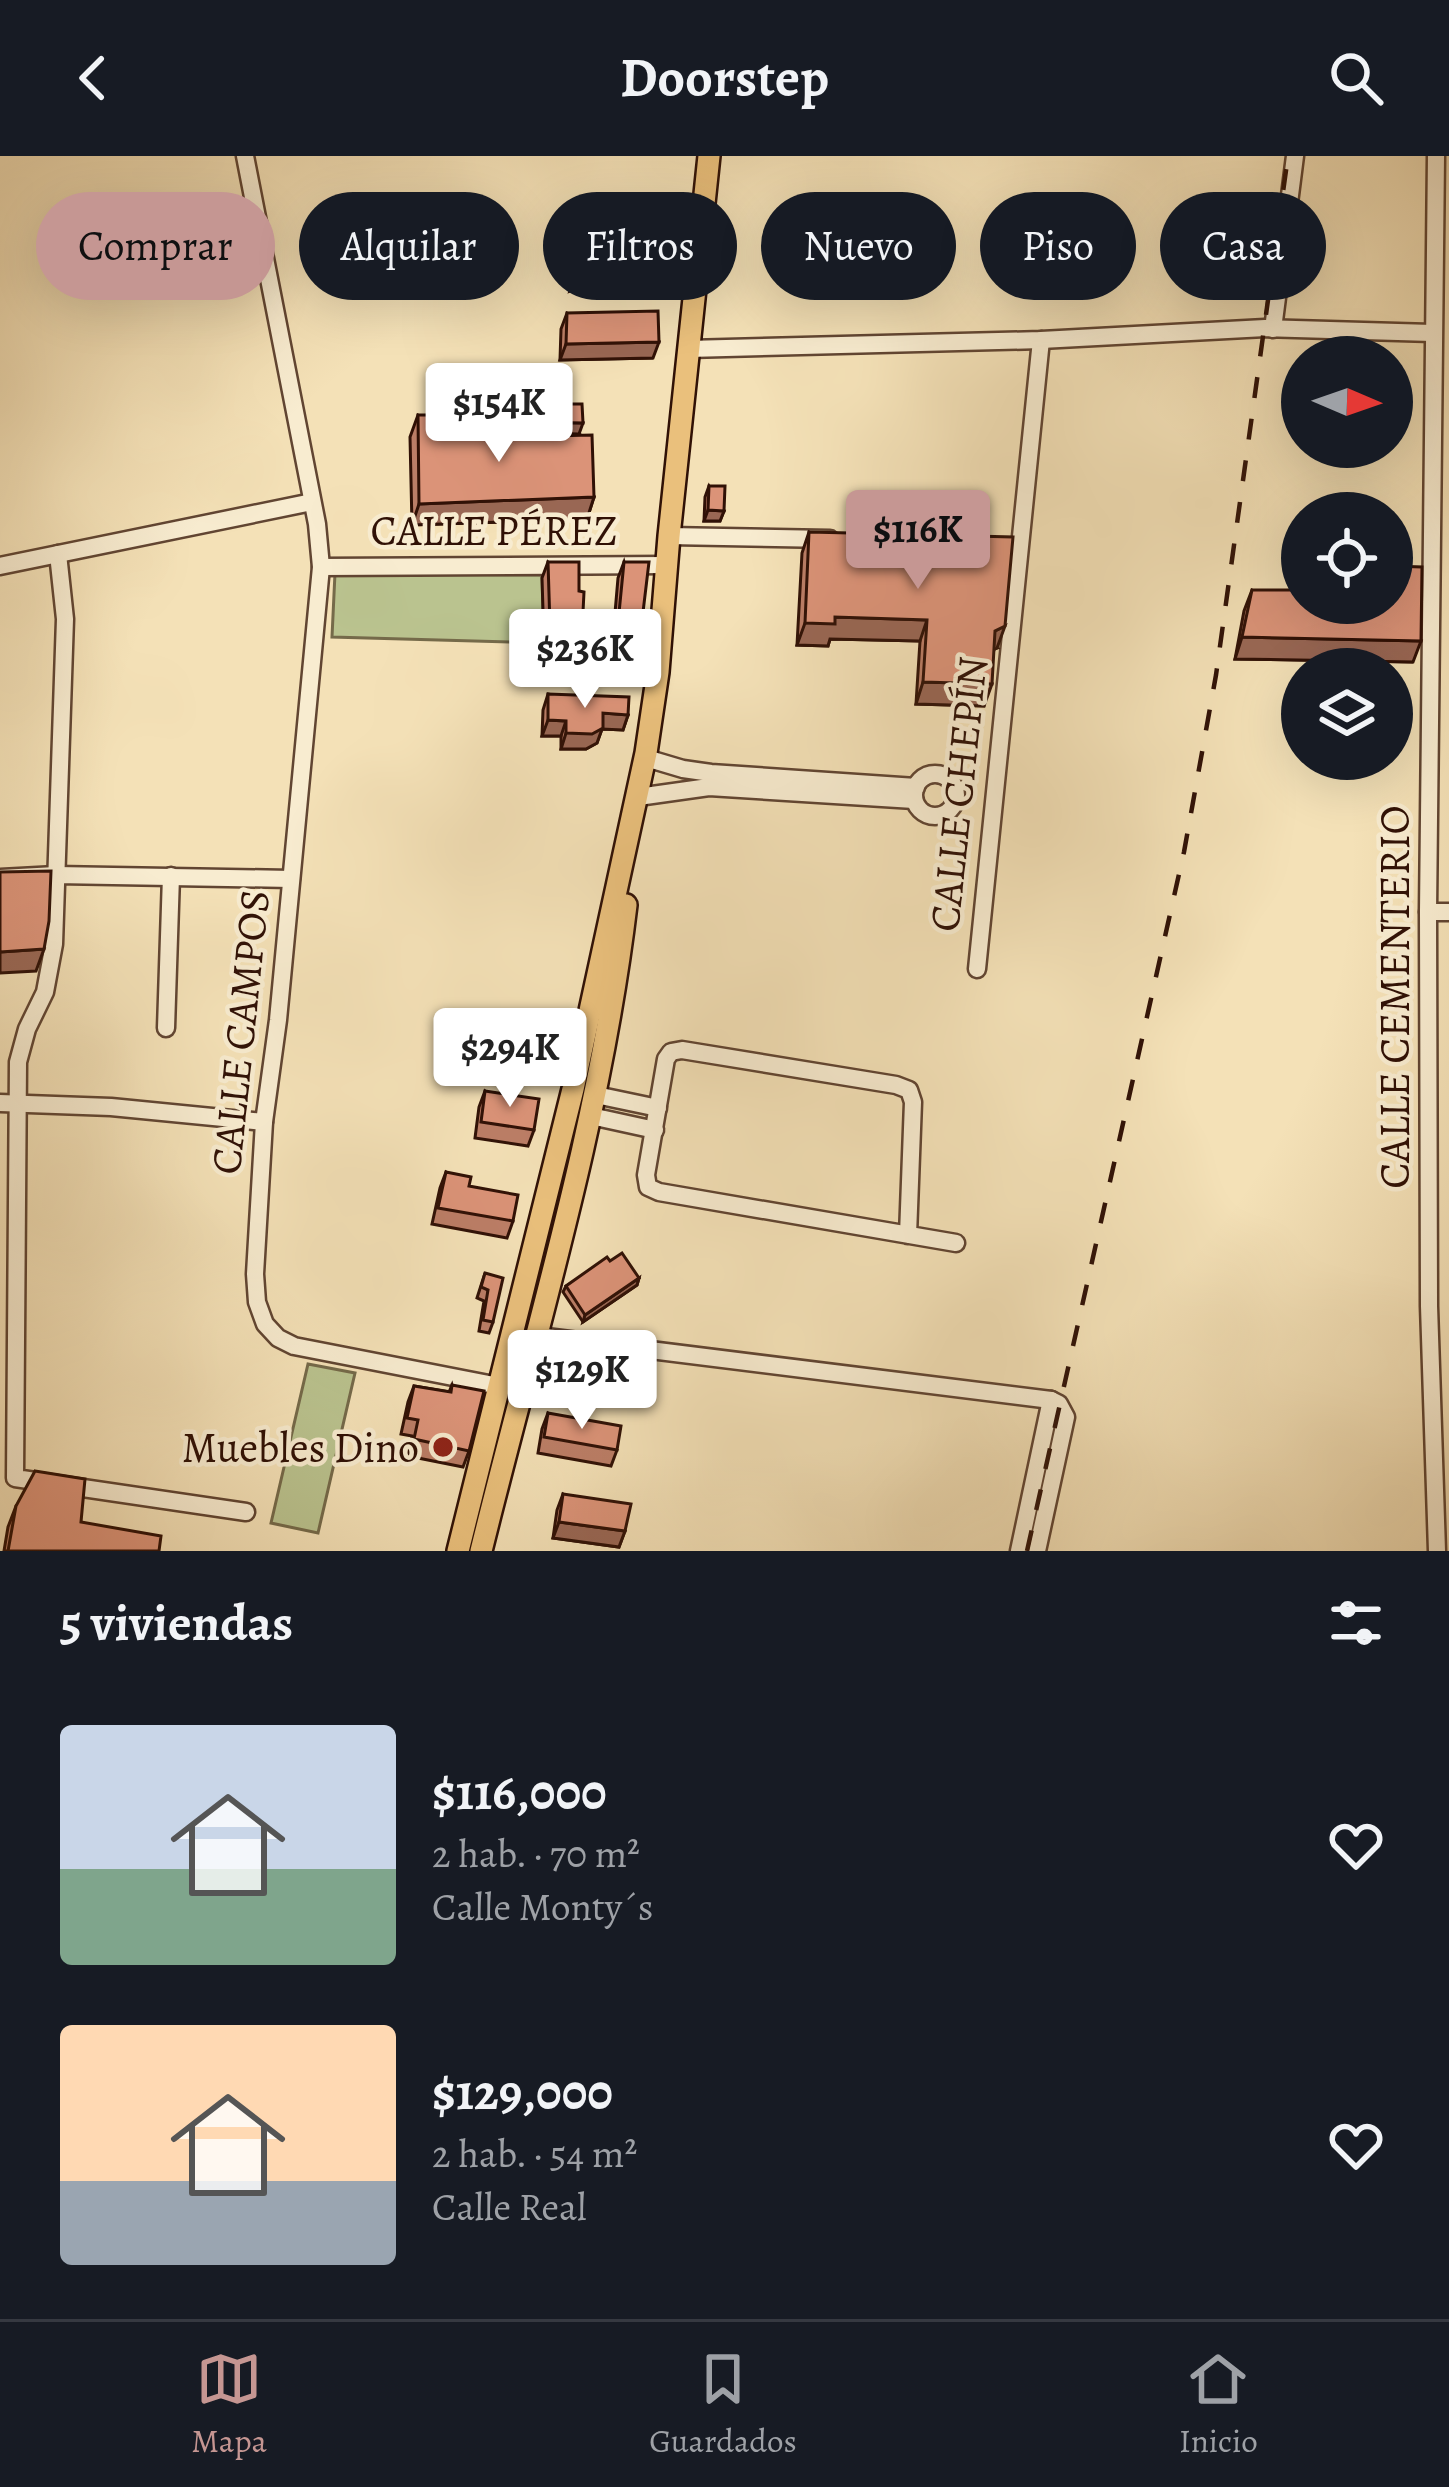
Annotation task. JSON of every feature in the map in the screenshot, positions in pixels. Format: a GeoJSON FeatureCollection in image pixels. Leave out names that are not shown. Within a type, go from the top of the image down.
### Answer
{"type":"FeatureCollection","features":[{"type":"Feature","properties":{"kind":"main road"},"geometry":{"type":"LineString","coordinates":[[458,1551],[573,1089],[646,758],[709,156]]}},
{"type":"Feature","properties":{"kind":"main road"},"geometry":{"type":"LineString","coordinates":[[481,1551],[594,1106],[618,968],[638,797]]}},
{"type":"Feature","properties":{"kind":"main road"},"geometry":{"type":"LineString","coordinates":[[536,1241],[537,1286],[530,1320],[538,1336]]}},
{"type":"Feature","properties":{"kind":"main road"},"geometry":{"type":"LineString","coordinates":[[499,1385],[510,1379],[523,1345],[538,1336]]}},
{"type":"Feature","properties":{"kind":"main road"},"geometry":{"type":"LineString","coordinates":[[499,1385],[507,1396],[499,1478]]}},
{"type":"Feature","properties":{"kind":"main road"},"geometry":{"type":"LineString","coordinates":[[469,1551],[470,1506]]}},
{"type":"Feature","properties":{"kind":"street","name":"CALLE CAMPOS"},"geometry":{"type":"LineString","coordinates":[[244,156],[312,502],[320,566],[264,1122],[255,1286],[260,1312],[271,1332],[284,1342],[314,1352],[499,1385]]}},
{"type":"Feature","properties":{"kind":"street"},"geometry":{"type":"LineString","coordinates":[[1273,329],[1295,156]]}},
{"type":"Feature","properties":{"kind":"street","name":"CALLE CEMENTERIO"},"geometry":{"type":"LineString","coordinates":[[1436,156],[1432,333],[1441,649],[1428,912],[1429,1306],[1442,1491],[1437,1551]]}},
{"type":"Feature","properties":{"kind":"street"},"geometry":{"type":"LineString","coordinates":[[688,350],[1273,329],[1432,333]]}},
{"type":"Feature","properties":{"kind":"street","name":"CALLE CHEPÍN"},"geometry":{"type":"LineString","coordinates":[[977,969],[1041,340]]}},
{"type":"Feature","properties":{"kind":"street"},"geometry":{"type":"LineString","coordinates":[[0,566],[312,502]]}},
{"type":"Feature","properties":{"kind":"street"},"geometry":{"type":"LineString","coordinates":[[668,536],[846,540]]}},
{"type":"Feature","properties":{"kind":"street"},"geometry":{"type":"LineString","coordinates":[[998,544],[1020,545]]}},
{"type":"Feature","properties":{"kind":"street"},"geometry":{"type":"LineString","coordinates":[[58,554],[65,619],[51,970],[21,1045],[9,1104],[15,1478],[246,1512]]}},
{"type":"Feature","properties":{"kind":"street","name":"CALLE PÉREZ"},"geometry":{"type":"LineString","coordinates":[[320,566],[667,565]]}},
{"type":"Feature","properties":{"kind":"street"},"geometry":{"type":"LineString","coordinates":[[646,758],[710,780]]}},
{"type":"Feature","properties":{"kind":"street"},"geometry":{"type":"LineString","coordinates":[[638,797],[710,780],[915,793]]}},
{"type":"Feature","properties":{"kind":"street"},"geometry":{"type":"LineString","coordinates":[[0,878],[56,874],[291,879]]}},
{"type":"Feature","properties":{"kind":"street"},"geometry":{"type":"LineString","coordinates":[[166,1028],[171,877]]}},
{"type":"Feature","properties":{"kind":"street"},"geometry":{"type":"LineString","coordinates":[[1428,912],[1449,912]]}},
{"type":"Feature","properties":{"kind":"street"},"geometry":{"type":"LineString","coordinates":[[908,1234],[913,1102],[909,1090],[682,1050],[671,1052],[646,1175],[648,1187],[956,1243]]}},
{"type":"Feature","properties":{"kind":"street"},"geometry":{"type":"LineString","coordinates":[[9,1104],[111,1107],[264,1122]]}},
{"type":"Feature","properties":{"kind":"street"},"geometry":{"type":"LineString","coordinates":[[594,1106],[658,1108]]}},
{"type":"Feature","properties":{"kind":"street"},"geometry":{"type":"LineString","coordinates":[[594,1106],[655,1130]]}},
{"type":"Feature","properties":{"kind":"street"},"geometry":{"type":"LineString","coordinates":[[538,1336],[1051,1400],[1066,1418],[1037,1551]]}},
{"type":"Feature","properties":{"kind":"street"},"geometry":{"type":"LineString","coordinates":[[1019,1551],[1051,1400]]}},
{"type":"Feature","properties":{"kind":"green space"},"geometry":{"type":"Polygon","coordinates":[[[335,573],[542,575],[544,643],[332,637],[335,573]]]}},
{"type":"Feature","properties":{"kind":"green space"},"geometry":{"type":"Polygon","coordinates":[[[308,1364],[355,1373],[318,1533],[271,1523],[308,1364]]]}},
{"type":"Feature","properties":{"kind":"building"},"geometry":{"type":"Polygon","coordinates":[[[658,311],[659,342],[566,344],[567,313],[658,311]]]}},
{"type":"Feature","properties":{"kind":"building"},"geometry":{"type":"Polygon","coordinates":[[[532,404],[582,404],[583,423],[532,422],[532,404]]]}},
{"type":"Feature","properties":{"kind":"building"},"geometry":{"type":"Polygon","coordinates":[[[418,415],[465,415],[465,438],[592,435],[594,497],[419,504],[418,415]]]}},
{"type":"Feature","properties":{"kind":"building"},"geometry":{"type":"Polygon","coordinates":[[[709,486],[725,486],[724,511],[708,510],[709,486]]]}},
{"type":"Feature","properties":{"kind":"building"},"geometry":{"type":"Polygon","coordinates":[[[809,532],[1013,537],[1005,626],[995,631],[992,684],[923,682],[927,620],[835,617],[835,624],[805,623],[809,532]]]}},
{"type":"Feature","properties":{"kind":"building"},"geometry":{"type":"Polygon","coordinates":[[[548,562],[579,562],[583,612],[619,613],[624,562],[649,562],[641,629],[550,626],[548,562]]]}},
{"type":"Feature","properties":{"kind":"building"},"geometry":{"type":"Polygon","coordinates":[[[1413,567],[1422,567],[1421,641],[1242,637],[1252,590],[1281,590],[1281,624],[1413,624],[1413,567]]]}},
{"type":"Feature","properties":{"kind":"building"},"geometry":{"type":"Polygon","coordinates":[[[548,694],[629,697],[628,715],[603,713],[603,728],[592,734],[566,733],[566,721],[548,720],[548,694]]]}},
{"type":"Feature","properties":{"kind":"building"},"geometry":{"type":"Polygon","coordinates":[[[51,871],[44,949],[0,952],[0,872],[51,871]]]}},
{"type":"Feature","properties":{"kind":"building"},"geometry":{"type":"Polygon","coordinates":[[[485,1091],[539,1099],[534,1130],[481,1122],[485,1091]]]}},
{"type":"Feature","properties":{"kind":"building"},"geometry":{"type":"Polygon","coordinates":[[[446,1172],[471,1177],[469,1186],[518,1195],[513,1221],[438,1208],[446,1172]]]}},
{"type":"Feature","properties":{"kind":"building"},"geometry":{"type":"Polygon","coordinates":[[[622,1253],[639,1278],[585,1315],[566,1286],[607,1257],[610,1261],[622,1253]]]}},
{"type":"Feature","properties":{"kind":"building"},"geometry":{"type":"Polygon","coordinates":[[[485,1273],[503,1278],[493,1322],[483,1320],[488,1290],[481,1287],[485,1273]]]}},
{"type":"Feature","properties":{"kind":"building"},"geometry":{"type":"Polygon","coordinates":[[[559,1353],[604,1358],[601,1383],[556,1376],[559,1353]]]}},
{"type":"Feature","properties":{"kind":"building"},"geometry":{"type":"Polygon","coordinates":[[[452,1385],[484,1391],[469,1451],[414,1439],[418,1420],[407,1418],[414,1386],[451,1392],[452,1385]]]}},
{"type":"Feature","properties":{"kind":"building"},"geometry":{"type":"Polygon","coordinates":[[[548,1413],[621,1426],[617,1450],[544,1437],[548,1413]]]}},
{"type":"Feature","properties":{"kind":"building"},"geometry":{"type":"Polygon","coordinates":[[[35,1471],[85,1479],[81,1522],[161,1536],[159,1551],[8,1551],[16,1506],[35,1471]]]}},
{"type":"Feature","properties":{"kind":"building"},"geometry":{"type":"Polygon","coordinates":[[[563,1494],[631,1504],[625,1531],[559,1522],[563,1494]]]}},
{"type":"Feature","properties":{"kind":"railway"},"geometry":{"type":"LineString","coordinates":[[1027,1551],[1184,852],[1216,675],[1288,156]]}},
{"type":"Feature","properties":{"kind":"place","name":"Muebles Dino"},"geometry":{"type":"Point","coordinates":[443,1447]}}]}
